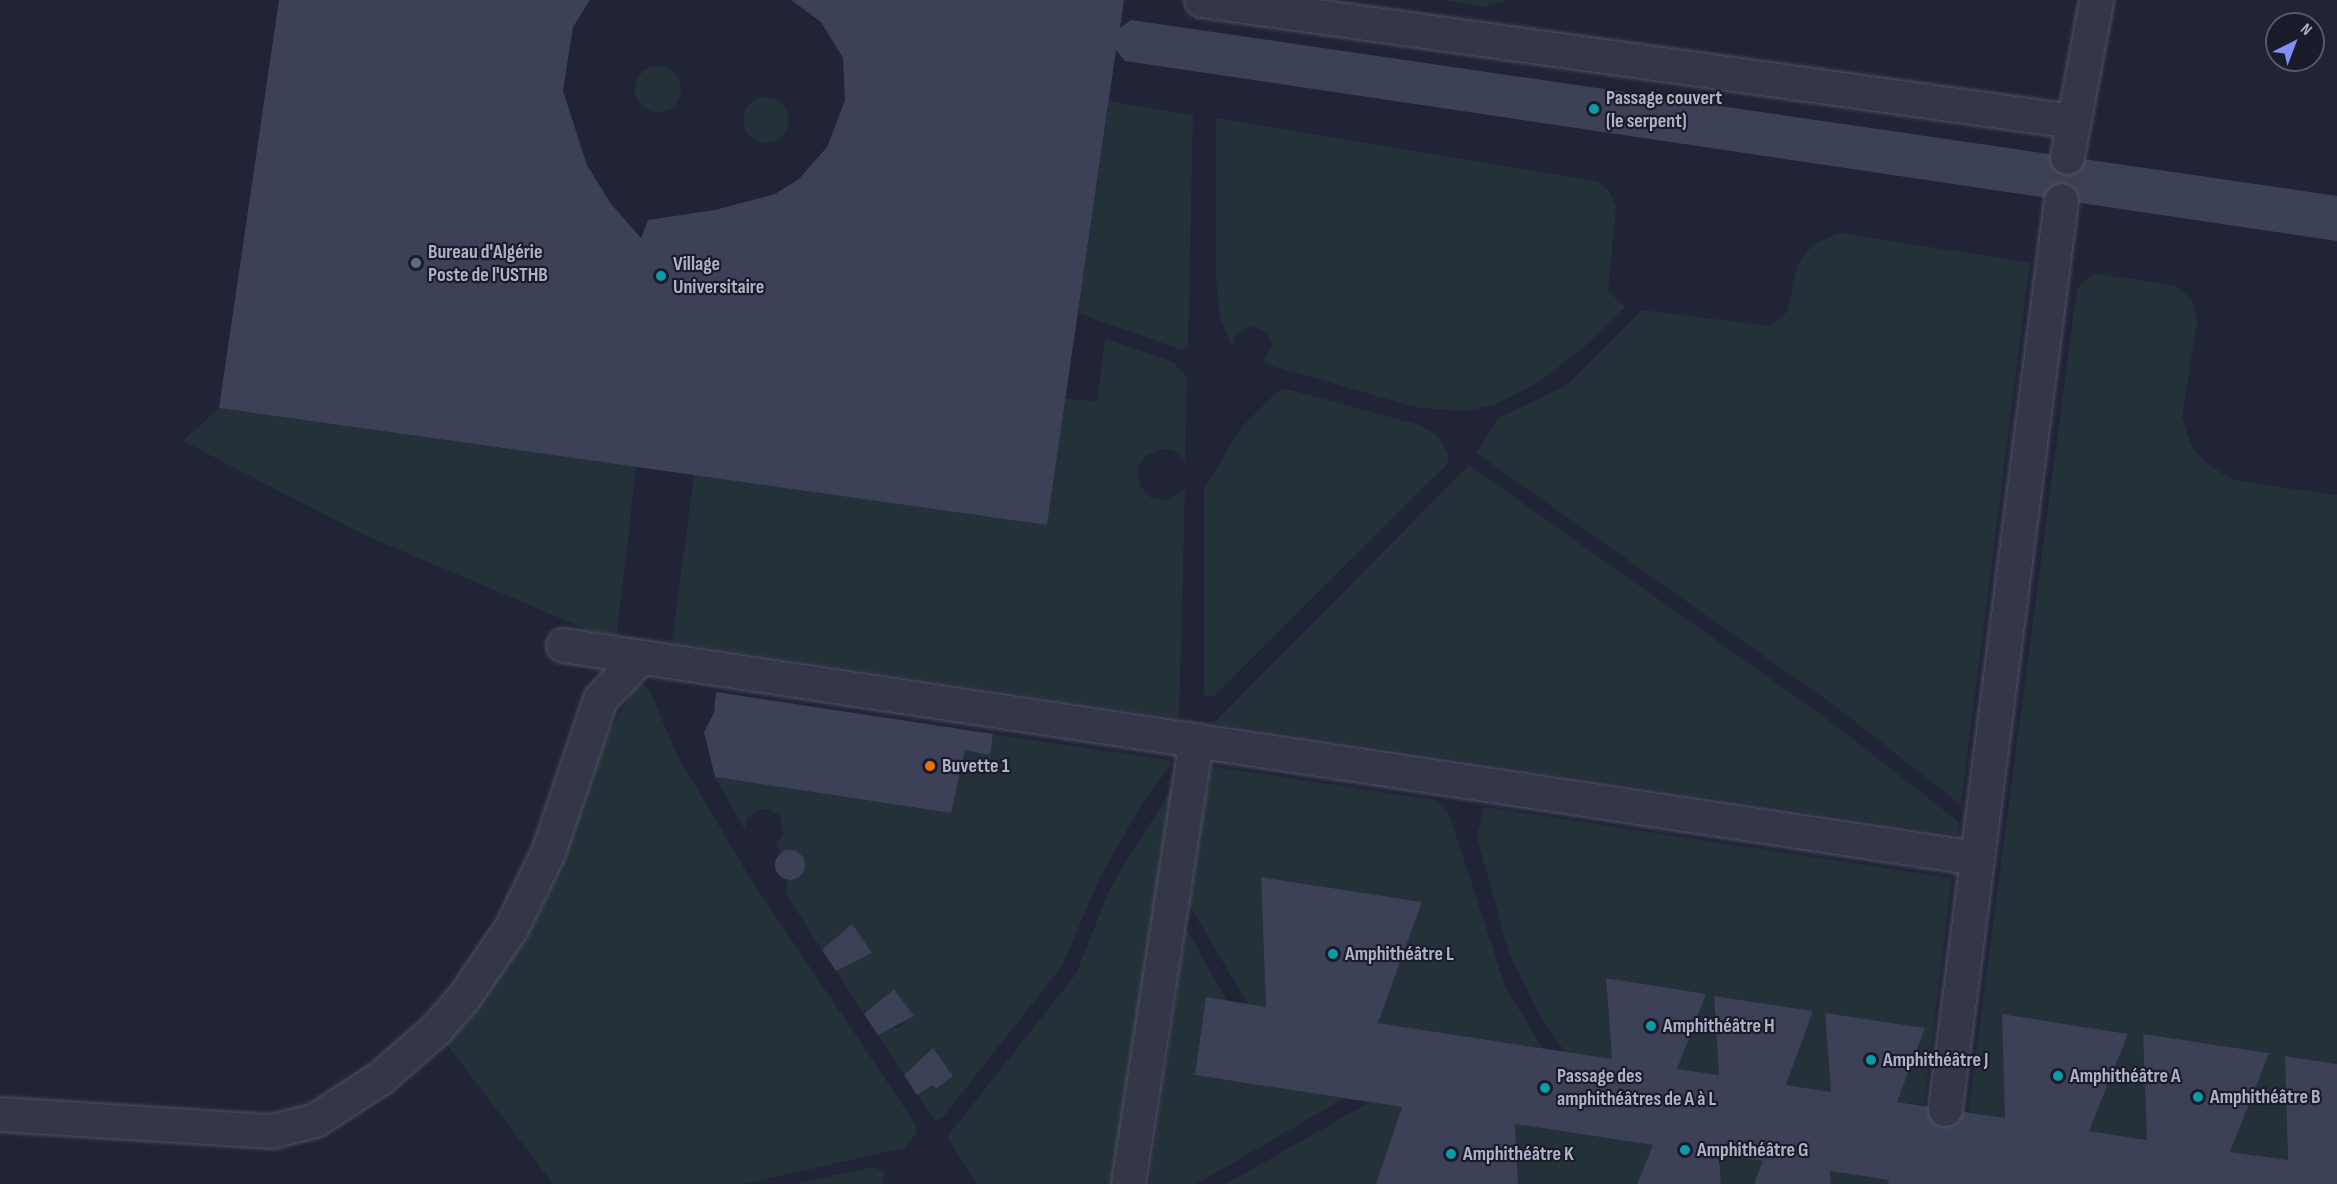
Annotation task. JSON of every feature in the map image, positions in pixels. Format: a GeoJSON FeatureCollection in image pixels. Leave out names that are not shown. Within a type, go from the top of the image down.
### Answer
{"type":"FeatureCollection","features":[{"type":"Feature","properties":{"kind":"lane"},"geometry":{"type":"LineString","coordinates":[[1201,0],[2072,121]]}},
{"type":"Feature","properties":{"kind":"lane"},"geometry":{"type":"LineString","coordinates":[[2067,157],[2096,0]]}},
{"type":"Feature","properties":{"kind":"lane"},"geometry":{"type":"LineString","coordinates":[[1945,1109],[2061,200]]}},
{"type":"Feature","properties":{"kind":"lane"},"geometry":{"type":"LineString","coordinates":[[563,645],[1977,858]]}},
{"type":"Feature","properties":{"kind":"lane"},"geometry":{"type":"LineString","coordinates":[[0,1114],[272,1131],[315,1120],[380,1078],[442,1022],[512,928],[548,852],[600,699],[640,657]]}},
{"type":"Feature","properties":{"kind":"lane"},"geometry":{"type":"LineString","coordinates":[[1128,1184],[1197,741]]}},
{"type":"Feature","properties":{"kind":"shaded area"},"geometry":{"type":"Polygon","coordinates":[[[1442,0],[1508,0],[1483,7],[1442,0]]]}},
{"type":"Feature","properties":{"kind":"shaded area"},"geometry":{"type":"Polygon","coordinates":[[[658,66],[674,73],[681,89],[674,105],[658,112],[642,105],[635,89],[642,73],[658,66]]]}},
{"type":"Feature","properties":{"kind":"shaded area"},"geometry":{"type":"Polygon","coordinates":[[[766,97],[782,104],[789,120],[782,136],[766,143],[750,136],[743,120],[750,104],[766,97]]]}},
{"type":"Feature","properties":{"kind":"shaded area"},"geometry":{"type":"Polygon","coordinates":[[[1109,101],[1193,115],[1188,344],[1182,350],[1078,313],[1109,101]]]}},
{"type":"Feature","properties":{"kind":"shaded area"},"geometry":{"type":"Polygon","coordinates":[[[1216,118],[1597,181],[1609,191],[1616,207],[1608,291],[1625,307],[1584,347],[1540,381],[1496,404],[1467,411],[1418,408],[1263,363],[1272,346],[1267,333],[1257,327],[1245,328],[1235,336],[1232,348],[1220,316],[1216,276],[1216,118]]]}},
{"type":"Feature","properties":{"kind":"shaded area"},"geometry":{"type":"Polygon","coordinates":[[[1842,233],[2030,263],[1961,805],[1835,706],[1476,453],[1498,418],[1566,386],[1642,310],[1770,326],[1787,312],[1798,264],[1806,253],[1816,242],[1842,233]]]}},
{"type":"Feature","properties":{"kind":"shaded area"},"geometry":{"type":"Polygon","coordinates":[[[2093,273],[2176,286],[2192,300],[2197,322],[2182,416],[2192,447],[2206,463],[2233,480],[2337,495],[2337,1064],[2285,1056],[2288,1160],[2230,1152],[2268,1053],[2143,1034],[2147,1140],[2089,1131],[2127,1034],[2003,1014],[2005,1118],[1968,1112],[2077,289],[2093,273]]]}},
{"type":"Feature","properties":{"kind":"shaded area"},"geometry":{"type":"Polygon","coordinates":[[[1105,338],[1173,362],[1187,377],[1185,462],[1173,450],[1164,449],[1148,454],[1137,468],[1140,486],[1151,498],[1168,500],[1185,488],[1179,718],[672,642],[694,475],[1047,525],[1065,398],[1097,402],[1105,338]]]}},
{"type":"Feature","properties":{"kind":"shaded area"},"geometry":{"type":"Polygon","coordinates":[[[1286,389],[1420,425],[1437,435],[1449,454],[1448,463],[1214,696],[1208,697],[1204,694],[1204,488],[1242,427],[1278,391],[1286,389]]]}},
{"type":"Feature","properties":{"kind":"shaded area"},"geometry":{"type":"Polygon","coordinates":[[[219,408],[636,467],[617,634],[588,630],[362,534],[183,441],[219,408]]]}},
{"type":"Feature","properties":{"kind":"shaded area"},"geometry":{"type":"Polygon","coordinates":[[[1469,465],[1826,718],[1959,822],[1958,835],[1214,723],[1469,465]]]}},
{"type":"Feature","properties":{"kind":"shaded area"},"geometry":{"type":"Polygon","coordinates":[[[638,681],[649,689],[678,757],[750,878],[916,1125],[917,1133],[904,1148],[744,1184],[553,1184],[443,1039],[486,992],[518,949],[542,908],[566,854],[599,750],[638,681]]]}},
{"type":"Feature","properties":{"kind":"shaded area"},"geometry":{"type":"Polygon","coordinates":[[[993,734],[1168,760],[1171,764],[1140,807],[1100,877],[1062,966],[943,1117],[935,1121],[917,1095],[933,1085],[936,1089],[953,1076],[933,1049],[904,1075],[878,1035],[893,1025],[897,1028],[913,1016],[894,989],[864,1014],[836,971],[871,952],[852,924],[822,950],[786,894],[788,880],[798,878],[805,865],[799,853],[790,850],[781,853],[776,845],[783,834],[780,816],[769,809],[757,810],[747,818],[745,830],[715,777],[950,813],[965,750],[990,754],[993,734]]]}},
{"type":"Feature","properties":{"kind":"shaded area"},"geometry":{"type":"Polygon","coordinates":[[[1210,766],[1436,800],[1449,814],[1506,989],[1543,1048],[1378,1023],[1422,902],[1261,877],[1266,1007],[1248,1004],[1189,905],[1210,766]]]}},
{"type":"Feature","properties":{"kind":"shaded area"},"geometry":{"type":"Polygon","coordinates":[[[1174,785],[1117,1184],[977,1184],[947,1137],[1076,974],[1111,886],[1174,785]]]}},
{"type":"Feature","properties":{"kind":"shaded area"},"geometry":{"type":"Polygon","coordinates":[[[1484,807],[1952,878],[1924,1105],[1897,1102],[1925,1028],[1825,1013],[1831,1092],[1786,1085],[1813,1011],[1714,996],[1719,1075],[1677,1069],[1705,994],[1606,978],[1612,1059],[1565,1052],[1541,1018],[1509,953],[1477,837],[1484,807]]]}},
{"type":"Feature","properties":{"kind":"shaded area"},"geometry":{"type":"Polygon","coordinates":[[[1186,928],[1227,1001],[1206,998],[1195,1075],[1345,1098],[1196,1184],[1149,1184],[1186,928]]]}},
{"type":"Feature","properties":{"kind":"shaded area"},"geometry":{"type":"Polygon","coordinates":[[[1370,1102],[1402,1107],[1376,1184],[1226,1184],[1370,1102]]]}},
{"type":"Feature","properties":{"kind":"shaded area"},"geometry":{"type":"Polygon","coordinates":[[[1515,1124],[1653,1145],[1637,1184],[1518,1184],[1515,1124]]]}},
{"type":"Feature","properties":{"kind":"shaded area"},"geometry":{"type":"Polygon","coordinates":[[[1719,1155],[1763,1161],[1754,1184],[1721,1184],[1719,1155]]]}},
{"type":"Feature","properties":{"kind":"shaded area"},"geometry":{"type":"Polygon","coordinates":[[[873,1167],[885,1172],[882,1184],[794,1184],[873,1167]]]}},
{"type":"Feature","properties":{"kind":"shaded area"},"geometry":{"type":"Polygon","coordinates":[[[1830,1171],[1889,1180],[1888,1184],[1831,1184],[1830,1171]]]}},
{"type":"Feature","properties":{"kind":"building","name":"Village Universitaire"},"geometry":{"type":"Polygon","coordinates":[[[279,0],[590,0],[573,27],[563,91],[587,165],[611,204],[641,238],[648,220],[715,210],[775,194],[799,179],[827,147],[845,100],[843,58],[821,22],[791,0],[1124,0],[1120,28],[1131,20],[2337,196],[2337,241],[1125,61],[1116,50],[1047,525],[219,408],[279,0]]]}},
{"type":"Feature","properties":{"kind":"building"},"geometry":{"type":"Polygon","coordinates":[[[716,692],[993,734],[990,755],[965,750],[951,813],[715,777],[704,732],[714,713],[716,692]]]}},
{"type":"Feature","properties":{"kind":"building"},"geometry":{"type":"Polygon","coordinates":[[[790,850],[801,854],[805,865],[801,876],[790,880],[779,876],[775,865],[779,854],[790,850]]]}},
{"type":"Feature","properties":{"kind":"building"},"geometry":{"type":"Polygon","coordinates":[[[1261,877],[1422,902],[1378,1023],[1612,1059],[1606,978],[1706,994],[1677,1069],[1719,1075],[1714,996],[1813,1011],[1786,1085],[1831,1092],[1825,1013],[1925,1028],[1897,1102],[2005,1118],[2002,1014],[2128,1034],[2089,1131],[2147,1140],[2143,1034],[2269,1053],[2230,1152],[2288,1160],[2285,1056],[2337,1064],[2337,1184],[1888,1184],[1889,1180],[1830,1171],[1831,1184],[1754,1184],[1763,1161],[1719,1155],[1721,1184],[1637,1184],[1653,1145],[1515,1124],[1518,1184],[1376,1184],[1402,1107],[1195,1075],[1206,997],[1266,1007],[1261,877]]]}},
{"type":"Feature","properties":{"kind":"building"},"geometry":{"type":"Polygon","coordinates":[[[852,924],[872,953],[836,971],[822,950],[852,924]]]}},
{"type":"Feature","properties":{"kind":"building"},"geometry":{"type":"Polygon","coordinates":[[[894,989],[914,1016],[878,1035],[864,1014],[894,989]]]}},
{"type":"Feature","properties":{"kind":"building"},"geometry":{"type":"Polygon","coordinates":[[[933,1048],[953,1076],[936,1089],[933,1085],[917,1095],[904,1075],[933,1048]]]}},
{"type":"Feature","properties":{"kind":"tunnel"},"geometry":{"type":"LineString","coordinates":[[2061,200],[2067,157]]}},
{"type":"Feature","properties":{"kind":"place","name":"Passage couvert (le serpent)"},"geometry":{"type":"Point","coordinates":[1594,109]}},
{"type":"Feature","properties":{"kind":"place","name":"Bureau d'Algérie Poste de l'USTHB"},"geometry":{"type":"Point","coordinates":[416,263]}},
{"type":"Feature","properties":{"kind":"place","name":"Village Universitaire"},"geometry":{"type":"Point","coordinates":[661,276]}},
{"type":"Feature","properties":{"kind":"place","name":"Buvette 1"},"geometry":{"type":"Point","coordinates":[930,766]}},
{"type":"Feature","properties":{"kind":"place","name":"Amphithéâtre L"},"geometry":{"type":"Point","coordinates":[1333,954]}},
{"type":"Feature","properties":{"kind":"place","name":"Amphithéâtre H"},"geometry":{"type":"Point","coordinates":[1651,1026]}},
{"type":"Feature","properties":{"kind":"place","name":"Amphithéâtre J"},"geometry":{"type":"Point","coordinates":[1871,1060]}},
{"type":"Feature","properties":{"kind":"place","name":"Amphithéâtre A"},"geometry":{"type":"Point","coordinates":[2058,1076]}},
{"type":"Feature","properties":{"kind":"place","name":"Passage des amphithéâtres de A à L"},"geometry":{"type":"Point","coordinates":[1545,1088]}},
{"type":"Feature","properties":{"kind":"place","name":"Amphithéâtre B"},"geometry":{"type":"Point","coordinates":[2198,1097]}},
{"type":"Feature","properties":{"kind":"place","name":"Amphithéâtre G"},"geometry":{"type":"Point","coordinates":[1685,1150]}},
{"type":"Feature","properties":{"kind":"place","name":"Amphithéâtre K"},"geometry":{"type":"Point","coordinates":[1451,1154]}}]}
